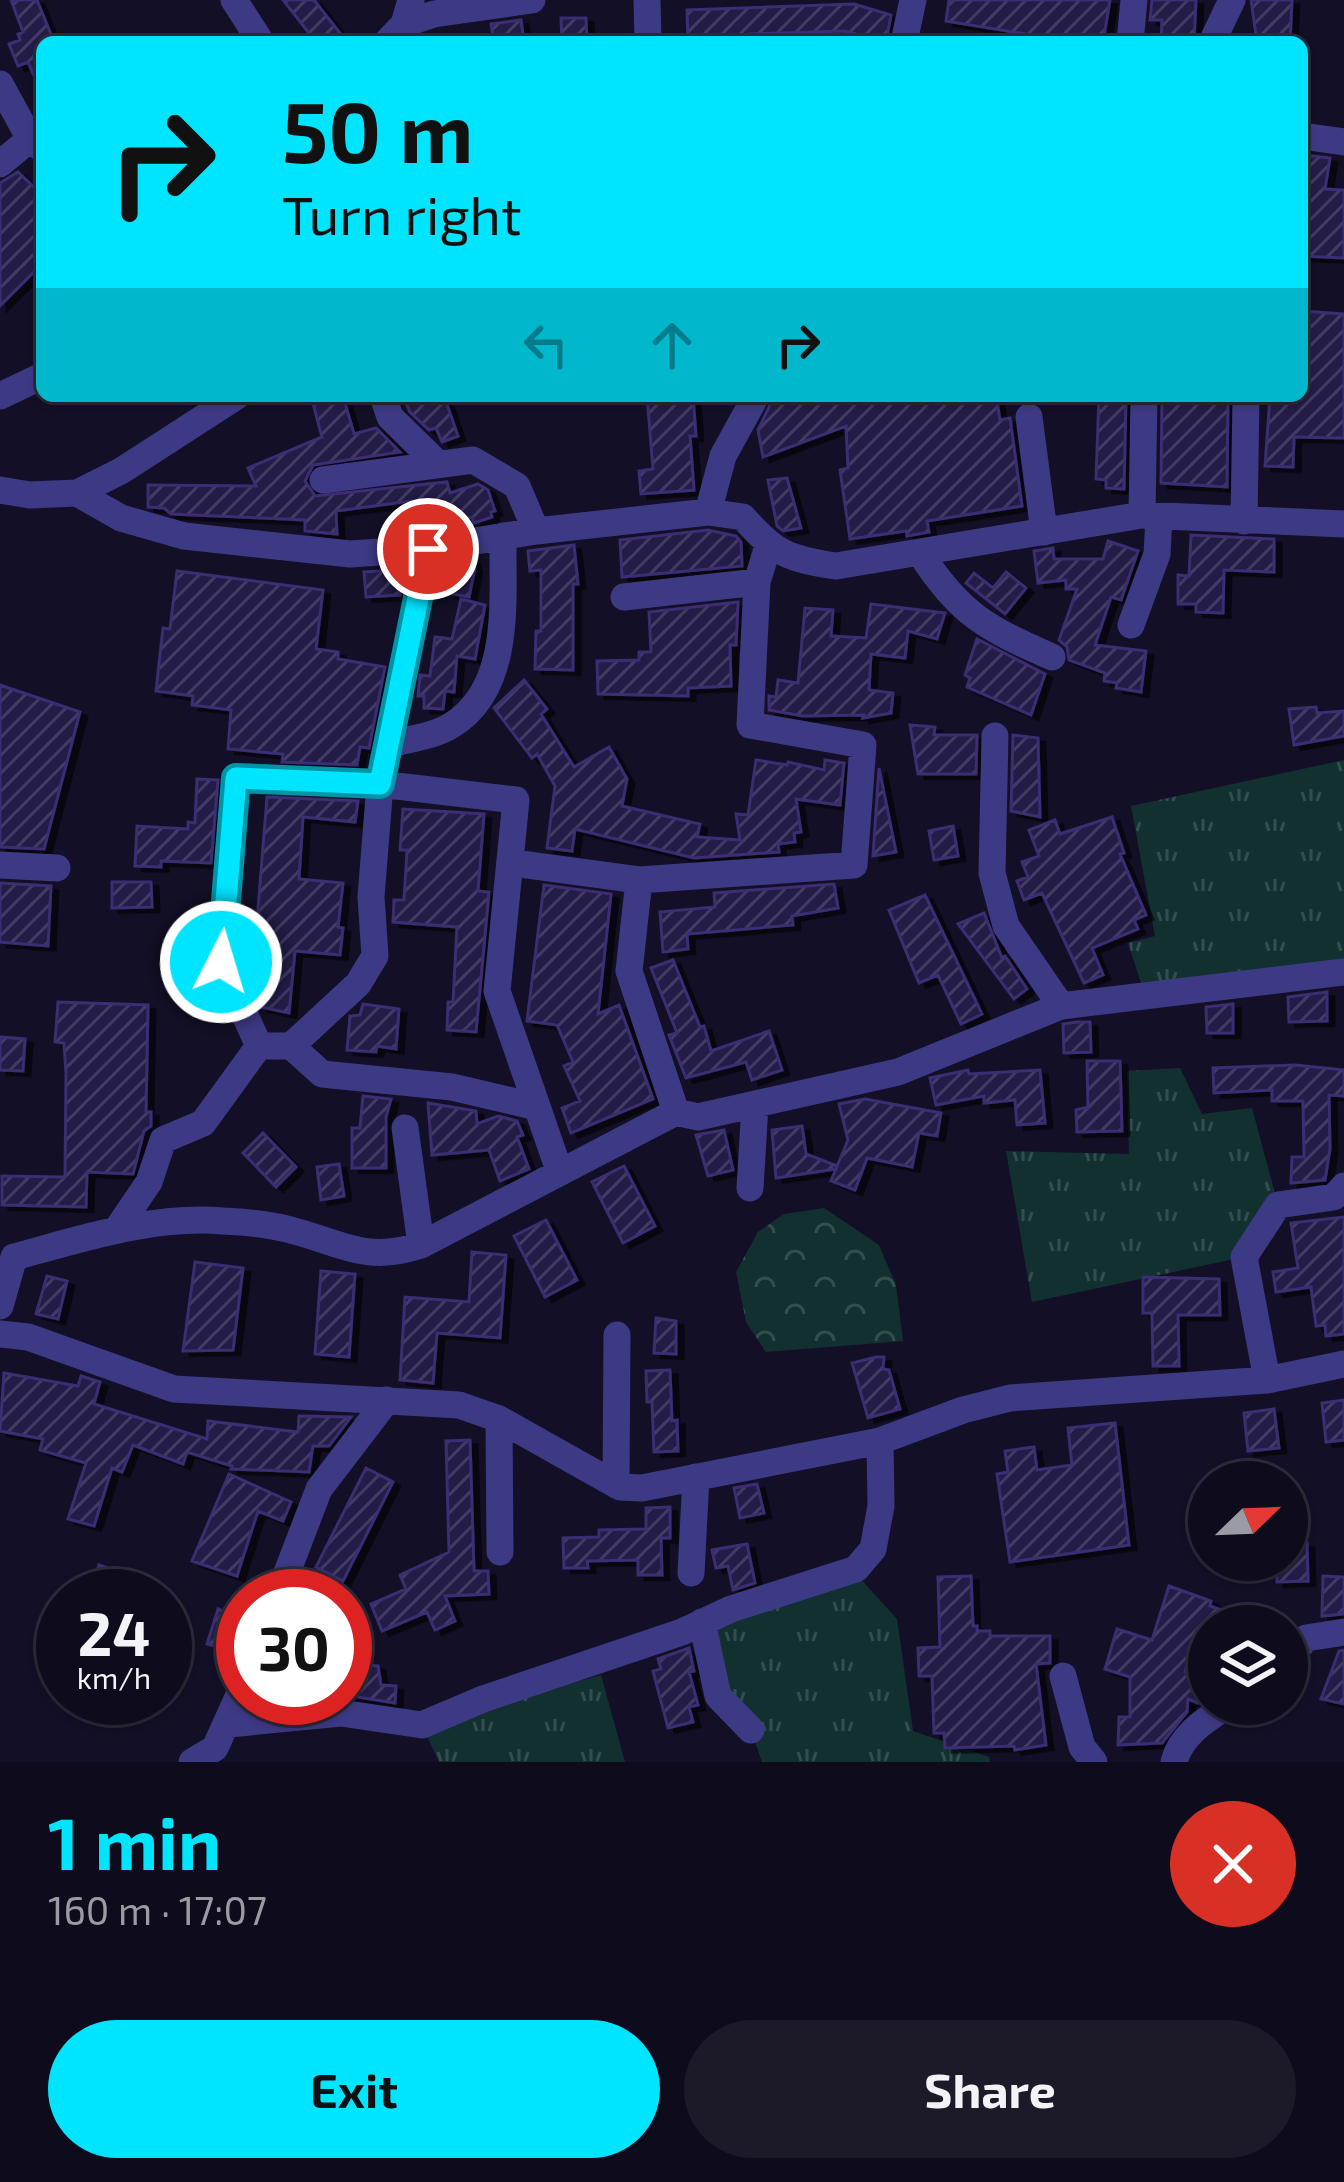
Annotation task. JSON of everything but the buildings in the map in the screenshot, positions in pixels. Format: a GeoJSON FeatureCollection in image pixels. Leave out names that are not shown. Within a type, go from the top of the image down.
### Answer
{"type":"FeatureCollection","features":[{"type":"Feature","properties":{"kind":"street"},"geometry":{"type":"LineString","coordinates":[[234,0],[257,36]]}},
{"type":"Feature","properties":{"kind":"street"},"geometry":{"type":"LineString","coordinates":[[400,22],[532,0]]}},
{"type":"Feature","properties":{"kind":"street"},"geometry":{"type":"LineString","coordinates":[[647,0],[648,36]]}},
{"type":"Feature","properties":{"kind":"street"},"geometry":{"type":"LineString","coordinates":[[905,36],[913,0]]}},
{"type":"Feature","properties":{"kind":"street"},"geometry":{"type":"LineString","coordinates":[[1131,36],[1134,0]]}},
{"type":"Feature","properties":{"kind":"street"},"geometry":{"type":"LineString","coordinates":[[1215,36],[1232,0]]}},
{"type":"Feature","properties":{"kind":"street"},"geometry":{"type":"LineString","coordinates":[[0,84],[36,144],[0,164]]}},
{"type":"Feature","properties":{"kind":"street"},"geometry":{"type":"LineString","coordinates":[[1308,137],[1344,142]]}},
{"type":"Feature","properties":{"kind":"street"},"geometry":{"type":"LineString","coordinates":[[0,396],[36,379]]}},
{"type":"Feature","properties":{"kind":"street"},"geometry":{"type":"LineString","coordinates":[[0,490],[30,495],[77,493],[121,471],[228,402]]}},
{"type":"Feature","properties":{"kind":"street"},"geometry":{"type":"LineString","coordinates":[[385,402],[390,417],[437,463]]}},
{"type":"Feature","properties":{"kind":"street"},"geometry":{"type":"LineString","coordinates":[[708,512],[723,456],[753,402]]}},
{"type":"Feature","properties":{"kind":"street"},"geometry":{"type":"LineString","coordinates":[[1131,625],[1157,554],[1150,516],[1144,402]]}},
{"type":"Feature","properties":{"kind":"street"},"geometry":{"type":"LineString","coordinates":[[1244,521],[1246,402]]}},
{"type":"Feature","properties":{"kind":"street"},"geometry":{"type":"LineString","coordinates":[[1029,417],[1044,532]]}},
{"type":"Feature","properties":{"kind":"street"},"geometry":{"type":"LineString","coordinates":[[323,480],[472,460],[517,486],[536,531]]}},
{"type":"Feature","properties":{"kind":"street"},"geometry":{"type":"LineString","coordinates":[[77,493],[121,518],[184,536],[350,554],[428,549],[536,531],[708,512],[743,517],[768,546],[793,560],[836,566],[1150,516],[1344,524]]}},
{"type":"Feature","properties":{"kind":"street"},"geometry":{"type":"LineString","coordinates":[[390,744],[448,728],[476,707],[496,663],[503,536]]}},
{"type":"Feature","properties":{"kind":"street"},"geometry":{"type":"LineString","coordinates":[[513,863],[639,880],[854,865],[863,745],[749,725],[757,582],[768,546]]}},
{"type":"Feature","properties":{"kind":"street"},"geometry":{"type":"LineString","coordinates":[[291,1046],[358,984],[375,956],[371,896],[380,784],[428,549]]}},
{"type":"Feature","properties":{"kind":"street"},"geometry":{"type":"LineString","coordinates":[[921,554],[946,592],[979,619],[996,632],[1052,657]]}},
{"type":"Feature","properties":{"kind":"street"},"geometry":{"type":"LineString","coordinates":[[623,597],[757,582]]}},
{"type":"Feature","properties":{"kind":"street"},"geometry":{"type":"LineString","coordinates":[[995,736],[992,873],[1006,926],[1061,1006]]}},
{"type":"Feature","properties":{"kind":"street"},"geometry":{"type":"LineString","coordinates":[[259,1046],[221,962],[236,778],[380,784],[516,800],[497,991],[559,1170]]}},
{"type":"Feature","properties":{"kind":"street"},"geometry":{"type":"LineString","coordinates":[[0,865],[57,868]]}},
{"type":"Feature","properties":{"kind":"street"},"geometry":{"type":"LineString","coordinates":[[639,880],[629,971],[676,1112]]}},
{"type":"Feature","properties":{"kind":"street"},"geometry":{"type":"LineString","coordinates":[[0,1306],[14,1257],[117,1228],[218,1220],[287,1229],[357,1253],[395,1254],[421,1245],[676,1112],[698,1117],[898,1072],[1061,1006],[1344,972]]}},
{"type":"Feature","properties":{"kind":"street"},"geometry":{"type":"LineString","coordinates":[[259,1046],[291,1046],[322,1074],[452,1087],[537,1107]]}},
{"type":"Feature","properties":{"kind":"street"},"geometry":{"type":"LineString","coordinates":[[117,1228],[149,1183],[163,1140],[203,1123],[259,1046]]}},
{"type":"Feature","properties":{"kind":"street"},"geometry":{"type":"LineString","coordinates":[[750,1188],[754,1105]]}},
{"type":"Feature","properties":{"kind":"street"},"geometry":{"type":"LineString","coordinates":[[405,1128],[421,1245]]}},
{"type":"Feature","properties":{"kind":"street"},"geometry":{"type":"LineString","coordinates":[[1267,1380],[1244,1257],[1278,1205],[1334,1197],[1344,1186]]}},
{"type":"Feature","properties":{"kind":"street"},"geometry":{"type":"LineString","coordinates":[[0,1334],[28,1337],[174,1389],[459,1405],[499,1419],[616,1485],[642,1488],[880,1441],[1010,1398],[1267,1380],[1344,1364]]}},
{"type":"Feature","properties":{"kind":"street"},"geometry":{"type":"LineString","coordinates":[[616,1485],[617,1335]]}},
{"type":"Feature","properties":{"kind":"street"},"geometry":{"type":"LineString","coordinates":[[288,1569],[319,1489],[387,1400]]}},
{"type":"Feature","properties":{"kind":"street"},"geometry":{"type":"LineString","coordinates":[[499,1419],[500,1552]]}},
{"type":"Feature","properties":{"kind":"street"},"geometry":{"type":"LineString","coordinates":[[372,1717],[422,1725],[483,1699],[856,1569],[873,1549],[878,1527],[880,1441]]}},
{"type":"Feature","properties":{"kind":"street"},"geometry":{"type":"LineString","coordinates":[[691,1573],[696,1478]]}},
{"type":"Feature","properties":{"kind":"street"},"geometry":{"type":"LineString","coordinates":[[702,1622],[718,1696],[751,1730]]}},
{"type":"Feature","properties":{"kind":"street"},"geometry":{"type":"LineString","coordinates":[[1308,1638],[1344,1633]]}},
{"type":"Feature","properties":{"kind":"street"},"geometry":{"type":"LineString","coordinates":[[1063,1676],[1082,1747],[1094,1762]]}},
{"type":"Feature","properties":{"kind":"street"},"geometry":{"type":"LineString","coordinates":[[192,1762],[214,1748],[228,1725]]}},
{"type":"Feature","properties":{"kind":"street"},"geometry":{"type":"LineString","coordinates":[[1174,1762],[1178,1748],[1199,1725]]}},
{"type":"Feature","properties":{"kind":"green space"},"geometry":{"type":"Polygon","coordinates":[[[1344,760],[1344,962],[1143,989],[1128,943],[1155,936],[1131,806],[1344,760]]]}},
{"type":"Feature","properties":{"kind":"green space"},"geometry":{"type":"Polygon","coordinates":[[[1180,1068],[1202,1114],[1252,1108],[1278,1205],[1244,1257],[1032,1302],[1006,1151],[1129,1154],[1127,1071],[1180,1068]]]}},
{"type":"Feature","properties":{"kind":"green space"},"geometry":{"type":"Polygon","coordinates":[[[824,1208],[879,1245],[896,1285],[903,1341],[766,1352],[746,1322],[736,1272],[758,1232],[784,1214],[824,1208]]]}},
{"type":"Feature","properties":{"kind":"green space"},"geometry":{"type":"Polygon","coordinates":[[[857,1575],[897,1619],[913,1731],[989,1757],[990,1762],[762,1762],[751,1730],[716,1689],[712,1628],[857,1575]]]}},
{"type":"Feature","properties":{"kind":"green space"},"geometry":{"type":"Polygon","coordinates":[[[601,1675],[625,1762],[439,1762],[422,1725],[601,1675]]]}},
{"type":"Feature","properties":{"kind":"route"},"geometry":{"type":"LineString","coordinates":[[221,962],[236,778],[380,784],[428,549]]}}]}
